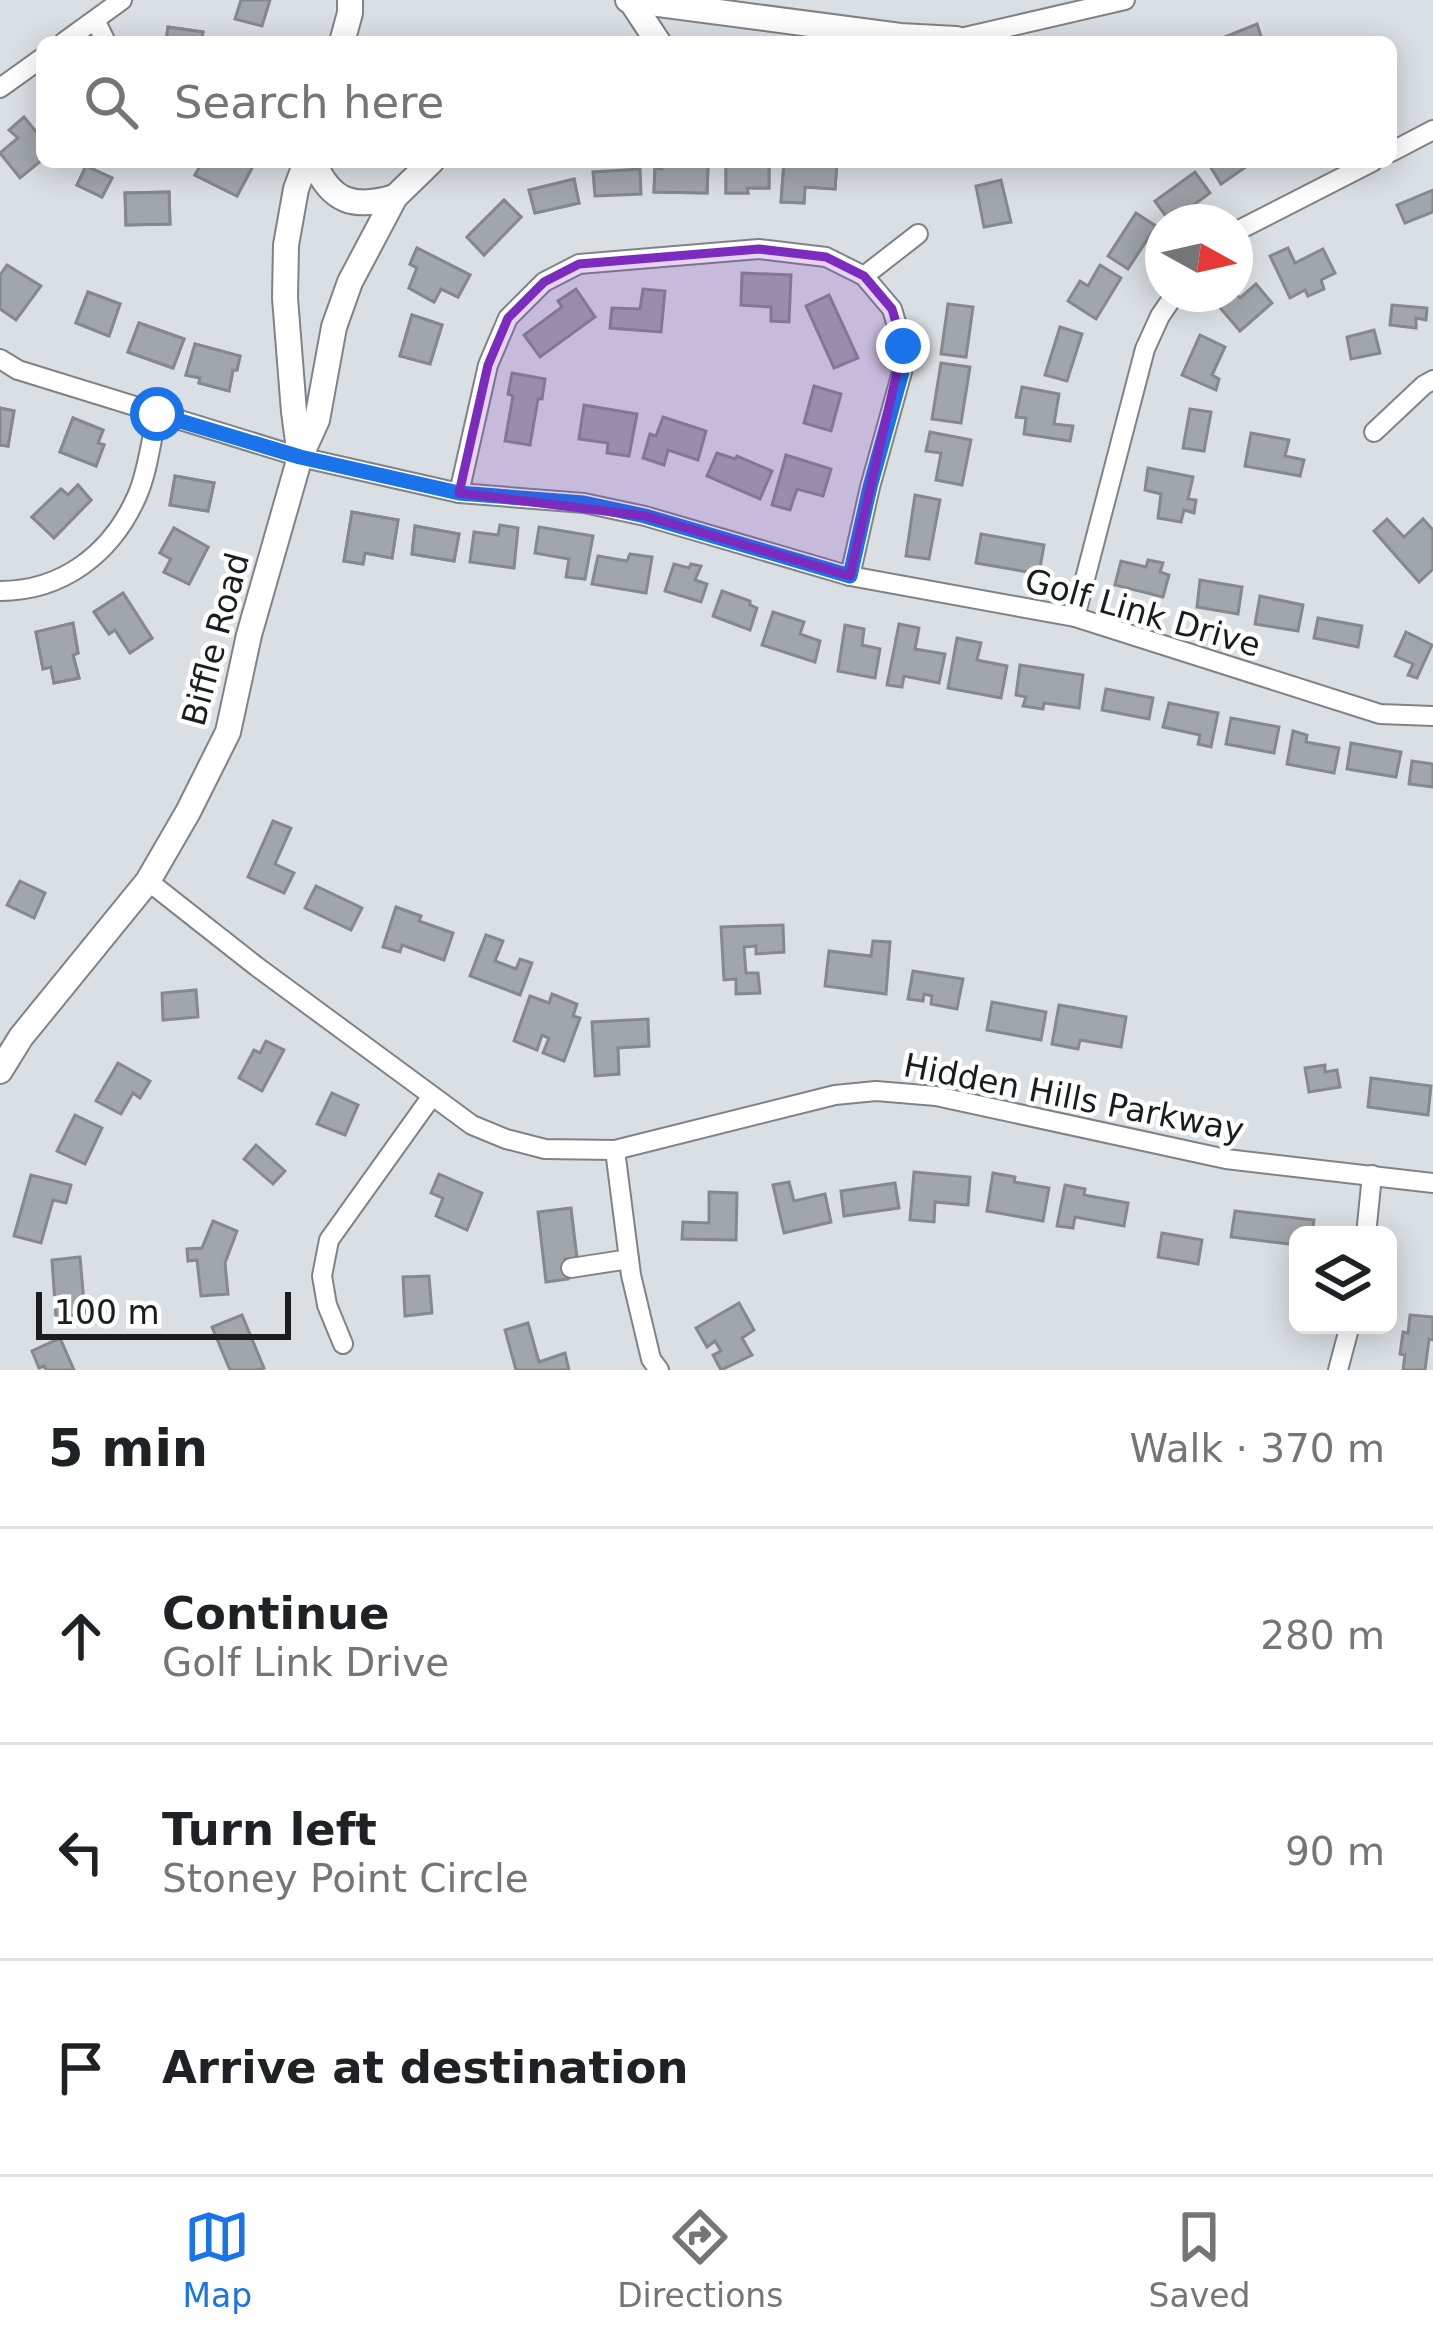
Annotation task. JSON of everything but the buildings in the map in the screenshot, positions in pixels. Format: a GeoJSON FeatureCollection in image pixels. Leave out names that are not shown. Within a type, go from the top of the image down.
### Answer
{"type":"FeatureCollection","features":[{"type":"Feature","properties":{"kind":"street"},"geometry":{"type":"LineString","coordinates":[[72,36],[122,0]]}},
{"type":"Feature","properties":{"kind":"street"},"geometry":{"type":"LineString","coordinates":[[630,0],[900,36]]}},
{"type":"Feature","properties":{"kind":"street"},"geometry":{"type":"LineString","coordinates":[[630,0],[654,36]]}},
{"type":"Feature","properties":{"kind":"street"},"geometry":{"type":"LineString","coordinates":[[968,36],[1126,0]]}},
{"type":"Feature","properties":{"kind":"street"},"geometry":{"type":"LineString","coordinates":[[343,36],[351,4]]}},
{"type":"Feature","properties":{"kind":"street"},"geometry":{"type":"LineString","coordinates":[[95,20],[103,36]]}},
{"type":"Feature","properties":{"kind":"street"},"geometry":{"type":"LineString","coordinates":[[0,88],[36,62]]}},
{"type":"Feature","properties":{"kind":"street"},"geometry":{"type":"LineString","coordinates":[[1397,149],[1433,130]]}},
{"type":"Feature","properties":{"kind":"street","name":"Biffle Road"},"geometry":{"type":"LineString","coordinates":[[0,1069],[148,881],[228,732],[249,635],[300,457],[285,298],[286,245],[296,189],[307,168]]}},
{"type":"Feature","properties":{"kind":"street"},"geometry":{"type":"LineString","coordinates":[[314,168],[339,197],[356,203],[395,197]]}},
{"type":"Feature","properties":{"kind":"street"},"geometry":{"type":"LineString","coordinates":[[300,457],[317,420],[334,327],[350,282],[395,197],[425,168]]}},
{"type":"Feature","properties":{"kind":"street"},"geometry":{"type":"LineString","coordinates":[[1253,223],[1360,168]]}},
{"type":"Feature","properties":{"kind":"street"},"geometry":{"type":"LineString","coordinates":[[864,276],[918,234]]}},
{"type":"Feature","properties":{"kind":"street"},"geometry":{"type":"LineString","coordinates":[[459,493],[488,365],[508,318],[544,282],[579,264],[759,249],[826,257],[864,276],[892,309],[903,346],[902,372],[850,576]]}},
{"type":"Feature","properties":{"kind":"street"},"geometry":{"type":"LineString","coordinates":[[1075,617],[1145,349],[1163,312]]}},
{"type":"Feature","properties":{"kind":"street","name":"Golf Link Drive"},"geometry":{"type":"LineString","coordinates":[[0,359],[18,370],[300,457],[459,493],[584,503],[645,516],[850,576],[1075,617],[1380,714],[1433,716]]}},
{"type":"Feature","properties":{"kind":"street"},"geometry":{"type":"LineString","coordinates":[[1374,432],[1433,380]]}},
{"type":"Feature","properties":{"kind":"street"},"geometry":{"type":"LineString","coordinates":[[0,591],[24,591],[72,574],[118,531],[139,493],[157,414]]}},
{"type":"Feature","properties":{"kind":"street","name":"Hidden Hills Parkway"},"geometry":{"type":"LineString","coordinates":[[148,881],[472,1125],[545,1149],[615,1150],[835,1095],[876,1091],[936,1096],[1226,1159],[1433,1183]]}},
{"type":"Feature","properties":{"kind":"street"},"geometry":{"type":"LineString","coordinates":[[343,1344],[327,1305],[322,1276],[329,1240],[432,1096]]}},
{"type":"Feature","properties":{"kind":"street"},"geometry":{"type":"LineString","coordinates":[[615,1150],[629,1259],[651,1358],[659,1370]]}},
{"type":"Feature","properties":{"kind":"street"},"geometry":{"type":"LineString","coordinates":[[1367,1226],[1372,1175]]}},
{"type":"Feature","properties":{"kind":"street"},"geometry":{"type":"LineString","coordinates":[[571,1268],[629,1259]]}},
{"type":"Feature","properties":{"kind":"street"},"geometry":{"type":"LineString","coordinates":[[1338,1370],[1348,1334]]}},
{"type":"Feature","properties":{"kind":"highlighted area"},"geometry":{"type":"Polygon","coordinates":[[[759,249],[826,257],[864,276],[892,309],[903,346],[850,576],[645,516],[459,493],[488,365],[508,318],[544,282],[579,264],[759,249]]]}},
{"type":"Feature","properties":{"kind":"route"},"geometry":{"type":"LineString","coordinates":[[157,414],[300,457],[459,493],[584,503],[645,516],[850,576],[902,372],[903,346]]}}]}
